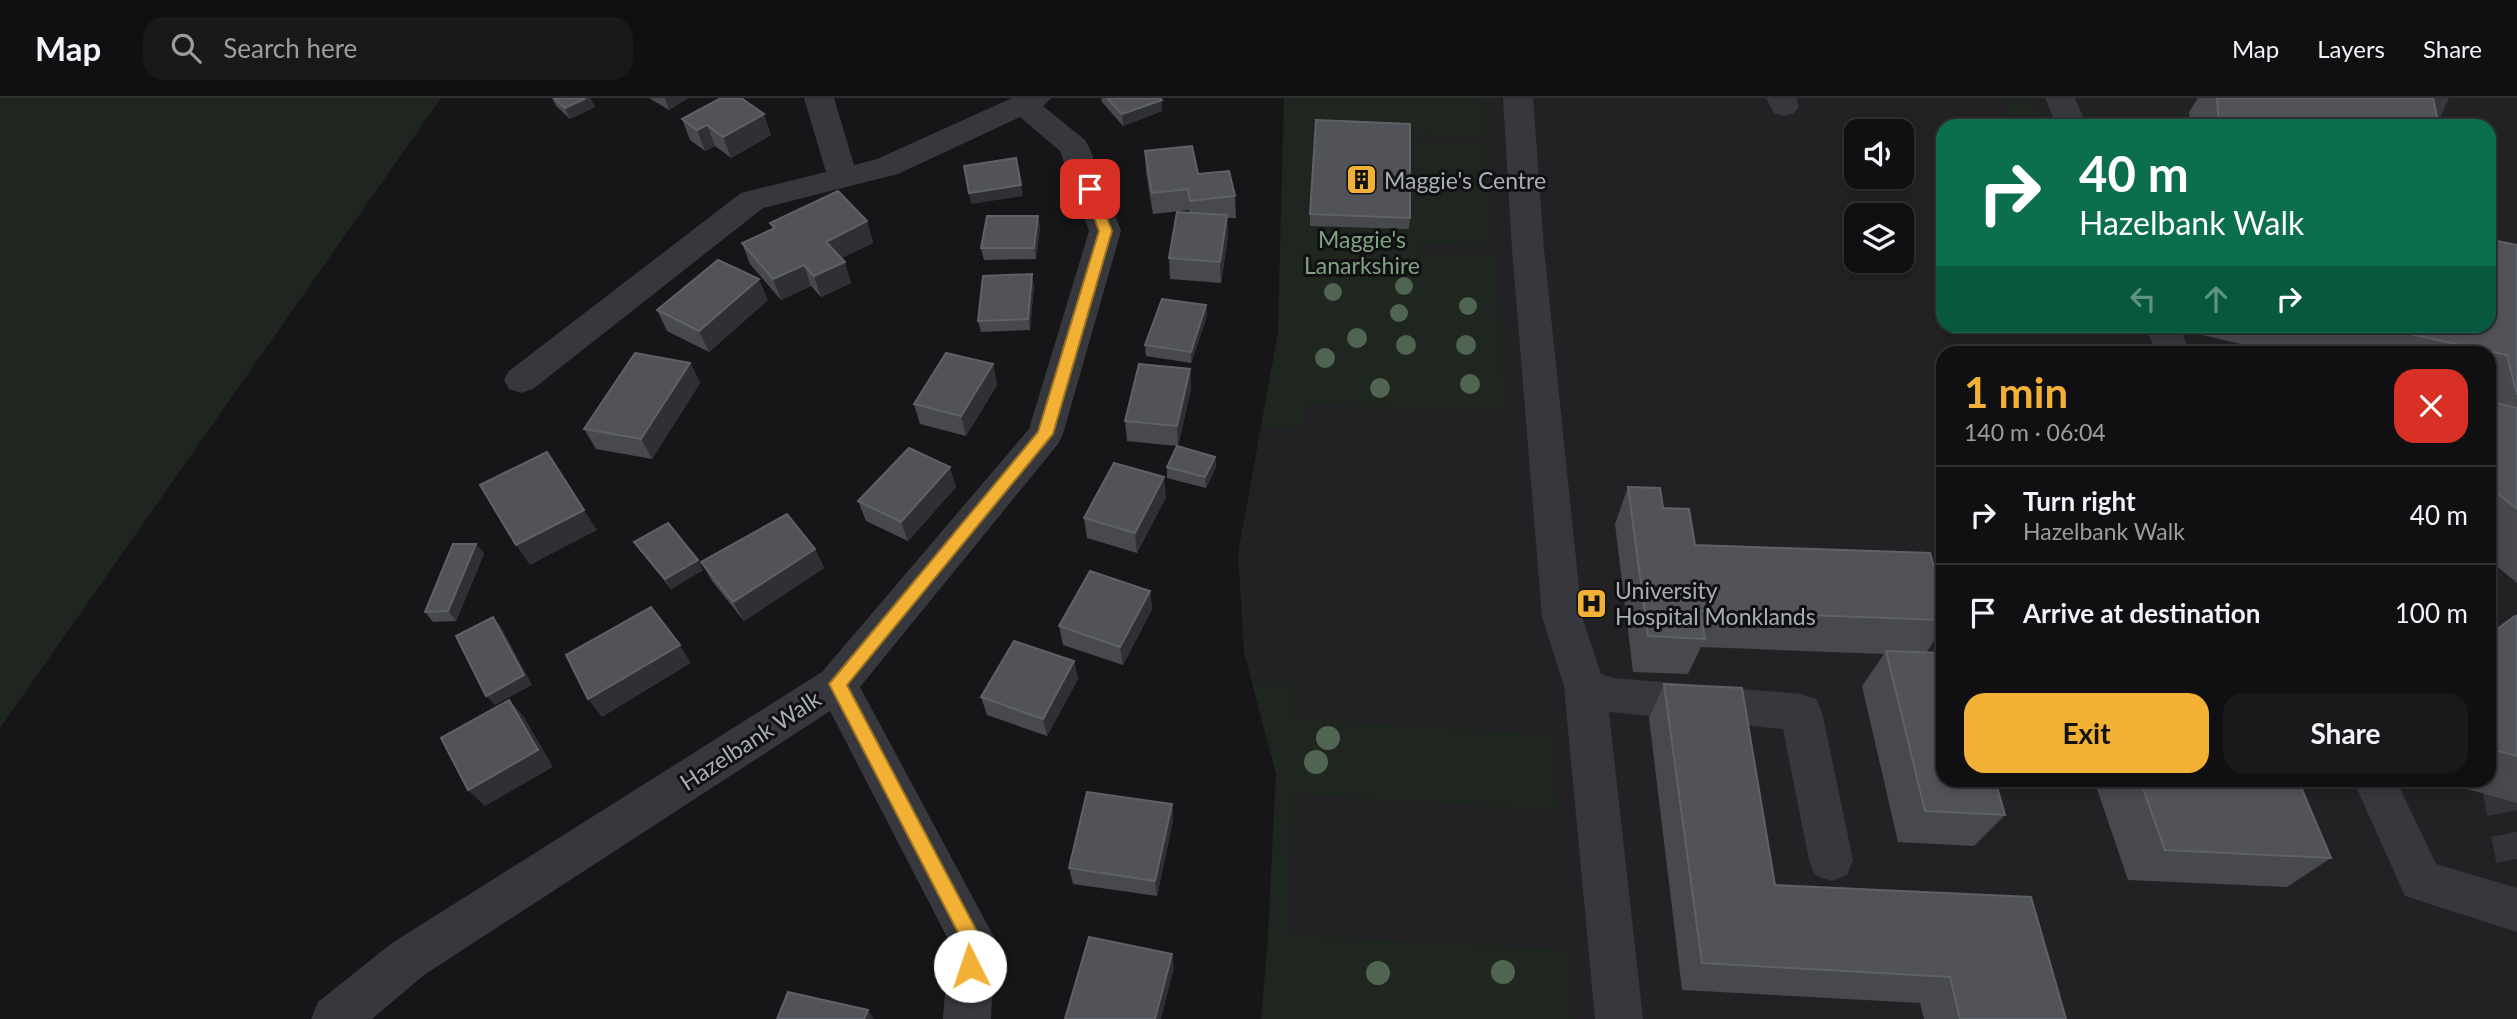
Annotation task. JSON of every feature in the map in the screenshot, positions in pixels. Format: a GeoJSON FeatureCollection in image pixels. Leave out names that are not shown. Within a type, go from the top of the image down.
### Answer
{"type":"FeatureCollection","features":[{"type":"Feature","properties":{"kind":"street"},"geometry":{"type":"LineString","coordinates":[[819,98],[843,178]]}},
{"type":"Feature","properties":{"kind":"street"},"geometry":{"type":"LineString","coordinates":[[1518,98],[1562,617],[1585,686],[1619,1019]]}},
{"type":"Feature","properties":{"kind":"street"},"geometry":{"type":"LineString","coordinates":[[2317,98],[2411,116],[2430,112],[2434,98]]}},
{"type":"Feature","properties":{"kind":"street","name":"Hazelbank Walk"},"geometry":{"type":"LineString","coordinates":[[335,1019],[408,959],[837,684],[1045,434],[1105,231],[1074,147],[1030,101],[887,167],[752,200],[522,380]]}},
{"type":"Feature","properties":{"kind":"street"},"geometry":{"type":"LineString","coordinates":[[837,684],[972,939],[967,1019]]}},
{"type":"Feature","properties":{"kind":"street"},"geometry":{"type":"LineString","coordinates":[[1585,686],[1614,696],[1801,712],[1831,860]]}},
{"type":"Feature","properties":{"kind":"street"},"geometry":{"type":"LineString","coordinates":[[2377,787],[2421,881],[2517,910]]}},
{"type":"Feature","properties":{"kind":"shaded area","name":"University Hospital Monklands"},"geometry":{"type":"Polygon","coordinates":[[[1284,98],[2517,98],[2517,1019],[1264,1019],[1276,774],[1244,652],[1238,553],[1278,333],[1284,98]]]}},
{"type":"Feature","properties":{"kind":"green space"},"geometry":{"type":"Polygon","coordinates":[[[0,98],[441,98],[0,728],[0,98]]]}},
{"type":"Feature","properties":{"kind":"green space","name":"Maggie's Lanarkshire"},"geometry":{"type":"Polygon","coordinates":[[[1284,98],[1497,98],[1497,103],[1484,103],[1487,137],[1418,135],[1419,142],[1485,145],[1493,246],[1419,244],[1420,254],[1495,255],[1506,411],[1304,404],[1304,430],[1261,427],[1278,333],[1284,98]]]}},
{"type":"Feature","properties":{"kind":"green space"},"geometry":{"type":"Polygon","coordinates":[[[2003,98],[2029,98],[2038,119],[2012,119],[2003,98]]]}},
{"type":"Feature","properties":{"kind":"green space"},"geometry":{"type":"Polygon","coordinates":[[[1252,682],[1294,683],[1294,719],[1552,735],[1559,810],[1293,794],[1287,935],[1569,950],[1574,1019],[1261,1019],[1276,774],[1252,682]]]}},
{"type":"Feature","properties":{"kind":"building"},"geometry":{"type":"Polygon","coordinates":[[[554,98],[586,98],[565,108],[554,98]]]}},
{"type":"Feature","properties":{"kind":"building"},"geometry":{"type":"Polygon","coordinates":[[[721,98],[741,98],[764,114],[723,137],[707,125],[697,130],[682,119],[721,98]]]}},
{"type":"Feature","properties":{"kind":"building"},"geometry":{"type":"Polygon","coordinates":[[[1107,98],[1160,98],[1162,100],[1122,114],[1107,98]]]}},
{"type":"Feature","properties":{"kind":"building"},"geometry":{"type":"Polygon","coordinates":[[[2217,98],[2433,98],[2438,119],[2218,119],[2217,98]]]}},
{"type":"Feature","properties":{"kind":"building","name":"Maggie's Centre"},"geometry":{"type":"Polygon","coordinates":[[[1316,120],[1410,124],[1410,218],[1310,214],[1316,120]]]}},
{"type":"Feature","properties":{"kind":"building"},"geometry":{"type":"Polygon","coordinates":[[[1192,146],[1198,174],[1229,171],[1235,196],[1190,201],[1188,189],[1152,193],[1145,151],[1192,146]]]}},
{"type":"Feature","properties":{"kind":"building"},"geometry":{"type":"Polygon","coordinates":[[[1016,158],[1021,185],[969,193],[964,166],[1016,158]]]}},
{"type":"Feature","properties":{"kind":"building"},"geometry":{"type":"Polygon","coordinates":[[[838,191],[867,221],[826,242],[845,262],[814,276],[804,265],[773,279],[742,243],[775,228],[770,223],[838,191]]]}},
{"type":"Feature","properties":{"kind":"building"},"geometry":{"type":"Polygon","coordinates":[[[1177,212],[1227,215],[1220,262],[1169,258],[1177,212]]]}},
{"type":"Feature","properties":{"kind":"building"},"geometry":{"type":"Polygon","coordinates":[[[987,216],[1038,216],[1034,248],[981,248],[987,216]]]}},
{"type":"Feature","properties":{"kind":"building"},"geometry":{"type":"Polygon","coordinates":[[[2496,241],[2517,245],[2517,395],[2507,355],[2496,353],[2496,346],[2465,346],[2405,333],[2496,333],[2496,241]]]}},
{"type":"Feature","properties":{"kind":"building"},"geometry":{"type":"Polygon","coordinates":[[[718,260],[759,279],[699,331],[657,310],[718,260]]]}},
{"type":"Feature","properties":{"kind":"building"},"geometry":{"type":"Polygon","coordinates":[[[1032,274],[1028,319],[978,321],[983,276],[1032,274]]]}},
{"type":"Feature","properties":{"kind":"building"},"geometry":{"type":"Polygon","coordinates":[[[1162,299],[1206,305],[1191,352],[1145,345],[1162,299]]]}},
{"type":"Feature","properties":{"kind":"building"},"geometry":{"type":"Polygon","coordinates":[[[635,353],[690,363],[641,439],[584,429],[635,353]]]}},
{"type":"Feature","properties":{"kind":"building"},"geometry":{"type":"Polygon","coordinates":[[[946,353],[993,364],[961,416],[914,404],[946,353]]]}},
{"type":"Feature","properties":{"kind":"building"},"geometry":{"type":"Polygon","coordinates":[[[1139,364],[1190,369],[1177,426],[1125,421],[1139,364]]]}},
{"type":"Feature","properties":{"kind":"building"},"geometry":{"type":"Polygon","coordinates":[[[2496,403],[2517,408],[2517,509],[2496,492],[2496,403]]]}},
{"type":"Feature","properties":{"kind":"building"},"geometry":{"type":"Polygon","coordinates":[[[1177,446],[1215,457],[1205,477],[1167,467],[1177,446]]]}},
{"type":"Feature","properties":{"kind":"building"},"geometry":{"type":"Polygon","coordinates":[[[909,448],[950,467],[901,522],[858,501],[909,448]]]}},
{"type":"Feature","properties":{"kind":"building"},"geometry":{"type":"Polygon","coordinates":[[[547,452],[584,510],[516,545],[480,485],[547,452]]]}},
{"type":"Feature","properties":{"kind":"building"},"geometry":{"type":"Polygon","coordinates":[[[1114,463],[1164,477],[1135,533],[1084,518],[1114,463]]]}},
{"type":"Feature","properties":{"kind":"building"},"geometry":{"type":"Polygon","coordinates":[[[1628,487],[1660,488],[1663,508],[1689,509],[1695,545],[1930,553],[1936,574],[1936,620],[1700,611],[1705,639],[1648,636],[1628,487]]]}},
{"type":"Feature","properties":{"kind":"building"},"geometry":{"type":"Polygon","coordinates":[[[787,514],[815,549],[733,602],[701,562],[787,514]]]}},
{"type":"Feature","properties":{"kind":"building"},"geometry":{"type":"Polygon","coordinates":[[[668,523],[698,560],[665,579],[634,542],[668,523]]]}},
{"type":"Feature","properties":{"kind":"building"},"geometry":{"type":"Polygon","coordinates":[[[453,544],[476,544],[448,611],[425,612],[453,544]]]}},
{"type":"Feature","properties":{"kind":"building"},"geometry":{"type":"Polygon","coordinates":[[[1090,571],[1150,591],[1120,647],[1059,626],[1090,571]]]}},
{"type":"Feature","properties":{"kind":"building"},"geometry":{"type":"Polygon","coordinates":[[[651,607],[680,645],[588,699],[566,655],[651,607]]]}},
{"type":"Feature","properties":{"kind":"building"},"geometry":{"type":"Polygon","coordinates":[[[2517,616],[2517,756],[2496,750],[2496,630],[2517,616]]]}},
{"type":"Feature","properties":{"kind":"building"},"geometry":{"type":"Polygon","coordinates":[[[493,617],[524,675],[486,696],[456,636],[493,617]]]}},
{"type":"Feature","properties":{"kind":"building"},"geometry":{"type":"Polygon","coordinates":[[[1014,641],[1074,661],[1043,719],[981,697],[1014,641]]]}},
{"type":"Feature","properties":{"kind":"building"},"geometry":{"type":"Polygon","coordinates":[[[1886,651],[1936,653],[1936,787],[1997,787],[2005,815],[1925,811],[1886,651]]]}},
{"type":"Feature","properties":{"kind":"building"},"geometry":{"type":"Polygon","coordinates":[[[1664,684],[1742,688],[1775,885],[2031,897],[2066,1019],[1960,1019],[1950,977],[1702,963],[1664,684]]]}},
{"type":"Feature","properties":{"kind":"building"},"geometry":{"type":"Polygon","coordinates":[[[509,700],[538,750],[468,790],[441,738],[509,700]]]}},
{"type":"Feature","properties":{"kind":"building"},"geometry":{"type":"Polygon","coordinates":[[[2142,787],[2301,787],[2331,858],[2165,850],[2142,787]]]}},
{"type":"Feature","properties":{"kind":"building"},"geometry":{"type":"Polygon","coordinates":[[[1087,792],[1172,804],[1155,881],[1069,868],[1087,792]]]}},
{"type":"Feature","properties":{"kind":"building"},"geometry":{"type":"Polygon","coordinates":[[[1089,937],[1172,954],[1155,1019],[1065,1019],[1089,937]]]}},
{"type":"Feature","properties":{"kind":"building"},"geometry":{"type":"Polygon","coordinates":[[[788,992],[868,1010],[864,1019],[777,1019],[788,992]]]}},
{"type":"Feature","properties":{"kind":"tunnel"},"geometry":{"type":"LineString","coordinates":[[2496,750],[2517,859]]}},
{"type":"Feature","properties":{"kind":"place","name":"Maggie's Centre"},"geometry":{"type":"Point","coordinates":[1361,180]}},
{"type":"Feature","properties":{"kind":"place","name":"University Hospital Monklands"},"geometry":{"type":"Point","coordinates":[1592,603]}},
{"type":"Feature","properties":{"kind":"route"},"geometry":{"type":"LineString","coordinates":[[970,966],[972,939],[837,684],[1045,434],[1105,231],[1090,189]]}}]}
